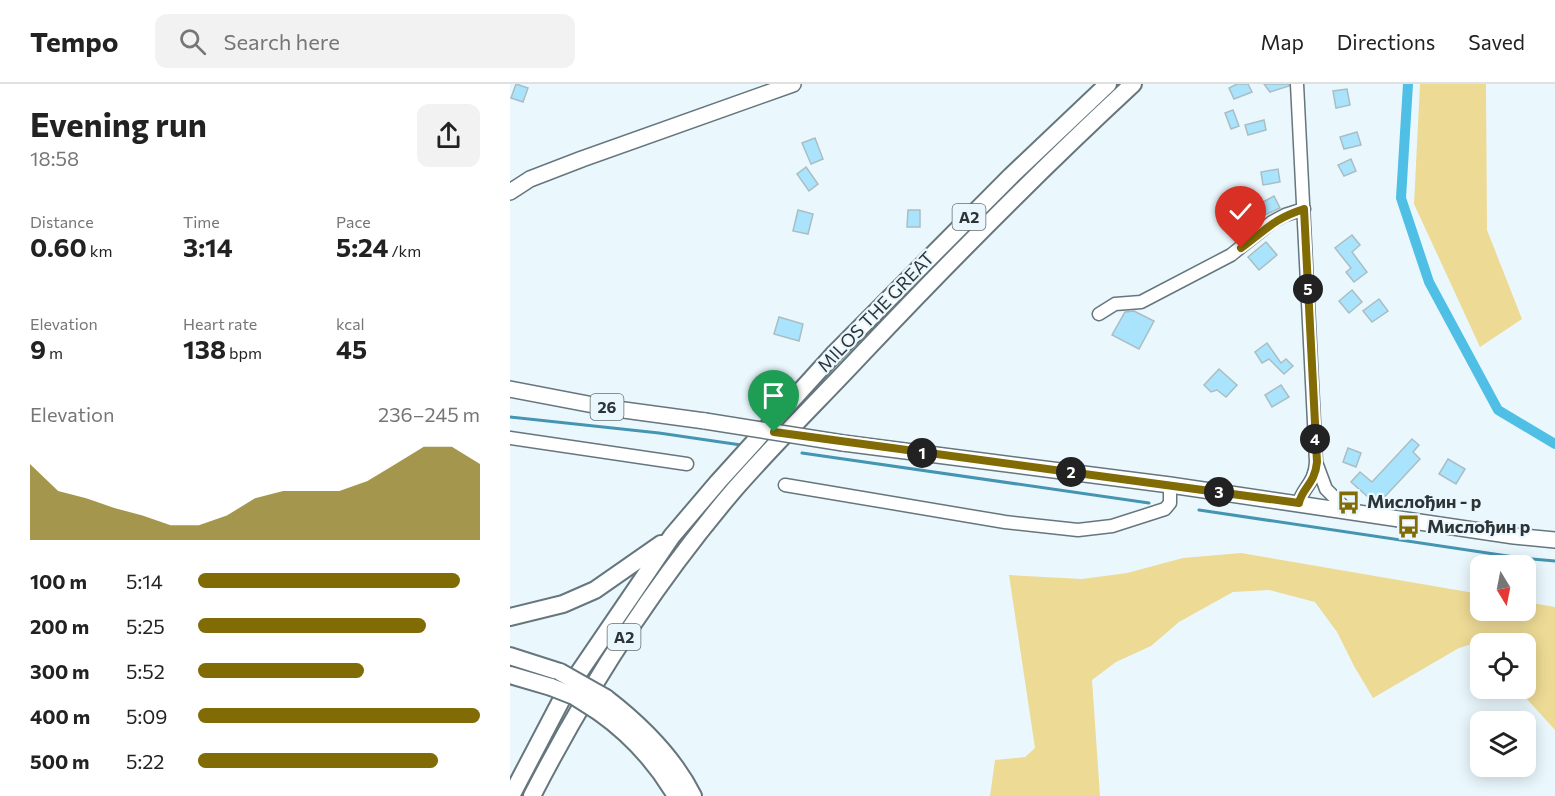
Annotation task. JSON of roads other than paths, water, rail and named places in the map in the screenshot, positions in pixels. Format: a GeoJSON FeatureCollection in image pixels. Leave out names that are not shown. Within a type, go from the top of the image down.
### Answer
{"type":"FeatureCollection","features":[{"type":"Feature","properties":{"kind":"highway","name":"MILOS THE GREAT"},"geometry":{"type":"LineString","coordinates":[[511,796],[566,693],[672,536],[840,347],[1011,176],[1108,84]]}},
{"type":"Feature","properties":{"kind":"highway","name":"MILOS THE GREAT"},"geometry":{"type":"LineString","coordinates":[[532,796],[586,696],[629,630],[734,490],[958,254],[1133,84]]}},
{"type":"Feature","properties":{"kind":"highway"},"geometry":{"type":"LineString","coordinates":[[510,617],[534,613],[563,604],[595,590],[672,536]]}},
{"type":"Feature","properties":{"kind":"highway"},"geometry":{"type":"LineString","coordinates":[[510,656],[560,672],[584,684],[654,764],[676,796]]}},
{"type":"Feature","properties":{"kind":"highway"},"geometry":{"type":"LineString","coordinates":[[510,675],[626,714],[656,743],[676,768],[693,796]]}},
{"type":"Feature","properties":{"kind":"main road"},"geometry":{"type":"LineString","coordinates":[[510,192],[530,179],[582,159],[793,84]]}},
{"type":"Feature","properties":{"kind":"main road","name":"26"},"geometry":{"type":"LineString","coordinates":[[510,389],[609,408],[843,443],[1170,485],[1514,536],[1555,540]]}},
{"type":"Feature","properties":{"kind":"street"},"geometry":{"type":"LineString","coordinates":[[1298,84],[1317,462],[1326,489],[1347,510]]}},
{"type":"Feature","properties":{"kind":"street"},"geometry":{"type":"LineString","coordinates":[[1099,314],[1115,304],[1142,302],[1231,255],[1272,222],[1304,209]]}},
{"type":"Feature","properties":{"kind":"street"},"geometry":{"type":"LineString","coordinates":[[510,438],[687,464]]}},
{"type":"Feature","properties":{"kind":"street"},"geometry":{"type":"LineString","coordinates":[[1299,503],[1300,496],[1313,479],[1317,462]]}},
{"type":"Feature","properties":{"kind":"street"},"geometry":{"type":"LineString","coordinates":[[785,485],[1005,522],[1078,530],[1112,526],[1165,509],[1170,503],[1170,485]]}},
{"type":"Feature","properties":{"kind":"waterway"},"geometry":{"type":"LineString","coordinates":[[1408,84],[1401,198],[1429,282],[1498,410],[1555,444]]}},
{"type":"Feature","properties":{"kind":"waterway"},"geometry":{"type":"LineString","coordinates":[[510,417],[659,433],[741,445]]}},
{"type":"Feature","properties":{"kind":"waterway"},"geometry":{"type":"LineString","coordinates":[[802,453],[1149,503]]}},
{"type":"Feature","properties":{"kind":"waterway"},"geometry":{"type":"LineString","coordinates":[[1199,510],[1521,558],[1555,561]]}},
{"type":"Feature","properties":{"kind":"place","name":"Мислођин - р"},"geometry":{"type":"Point","coordinates":[1349,502]}},
{"type":"Feature","properties":{"kind":"place","name":"Мислођин р"},"geometry":{"type":"Point","coordinates":[1409,527]}}]}
